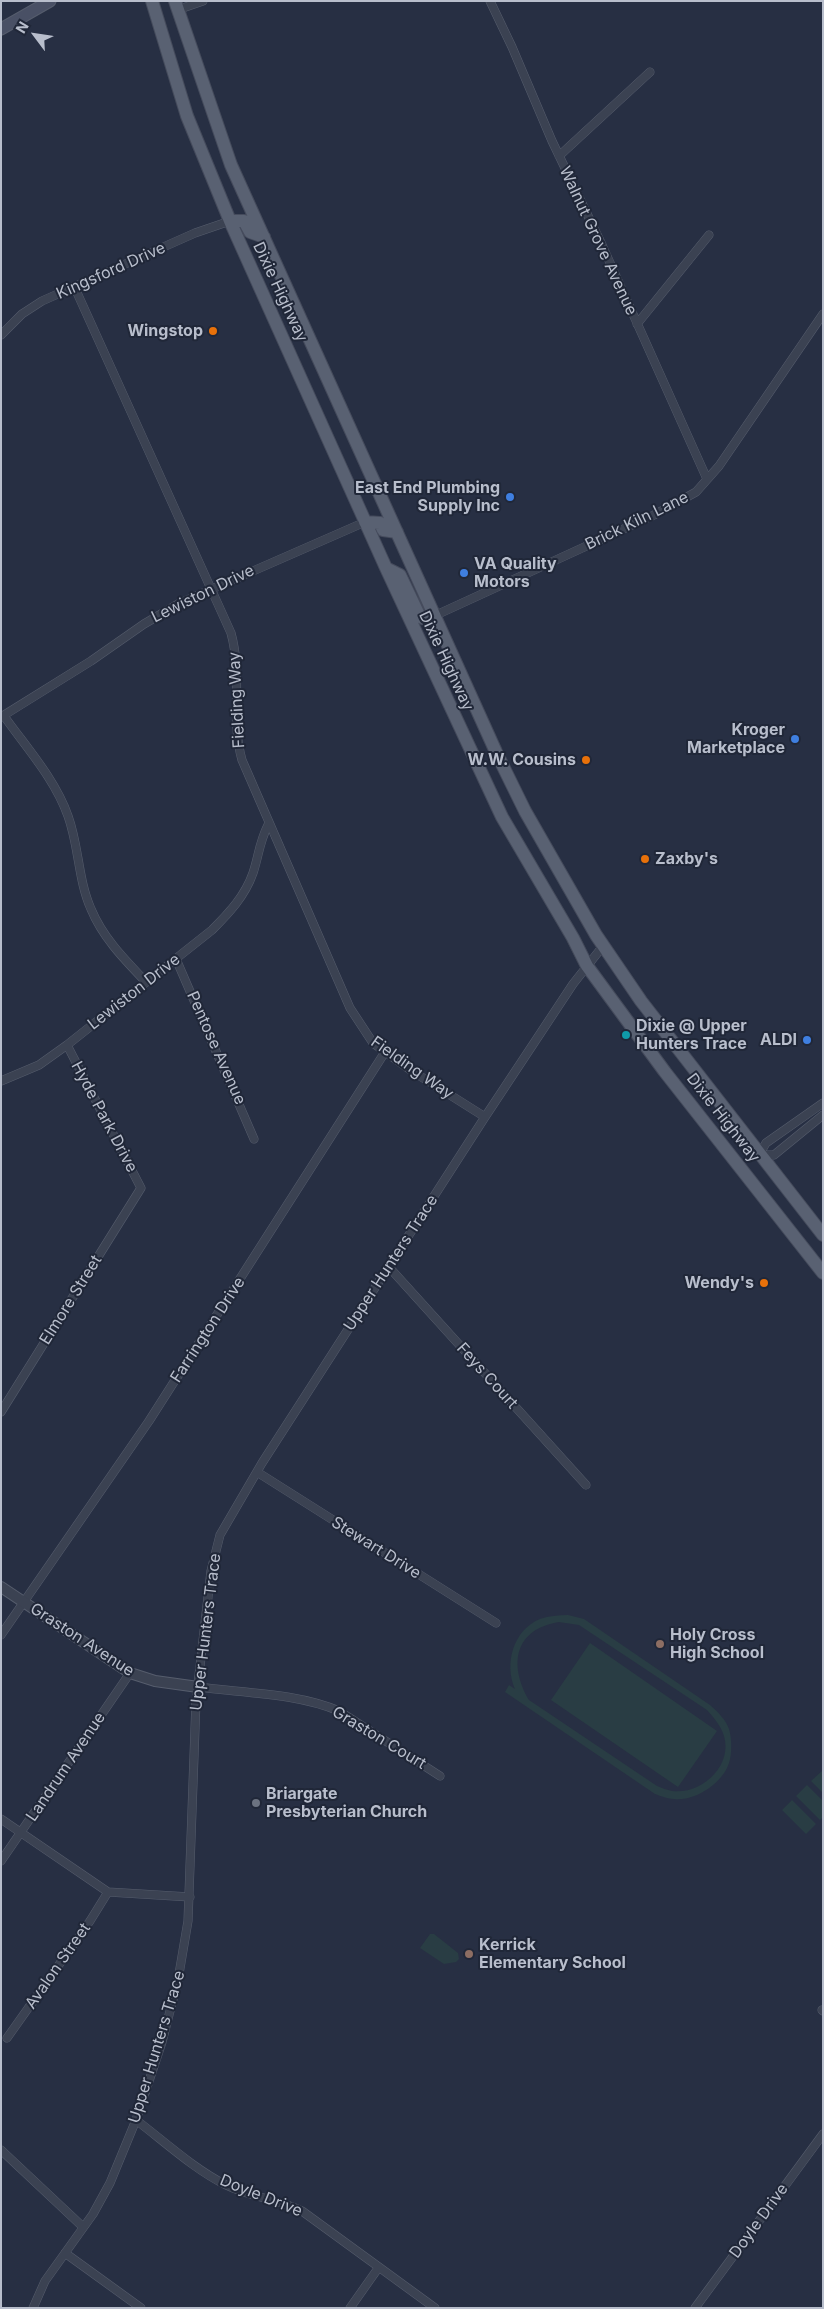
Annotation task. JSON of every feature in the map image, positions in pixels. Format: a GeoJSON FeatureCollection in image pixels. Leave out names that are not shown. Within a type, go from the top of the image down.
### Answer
{"type":"FeatureCollection","features":[{"type":"Feature","properties":{"kind":"main road"},"geometry":{"type":"LineString","coordinates":[[1,29],[50,1]]}},
{"type":"Feature","properties":{"kind":"main road","name":"Dixie Highway"},"geometry":{"type":"LineString","coordinates":[[152,1],[187,116],[230,222],[386,568],[502,817],[573,938],[587,966],[712,1132],[823,1274]]}},
{"type":"Feature","properties":{"kind":"main road","name":"Dixie Highway"},"geometry":{"type":"LineString","coordinates":[[176,5],[224,146],[434,616],[496,752],[525,810],[603,946],[641,1001],[823,1235]]}},
{"type":"Feature","properties":{"kind":"main road"},"geometry":{"type":"LineString","coordinates":[[230,222],[244,221],[250,232],[264,237]]}},
{"type":"Feature","properties":{"kind":"main road"},"geometry":{"type":"LineString","coordinates":[[365,522],[380,523],[383,530],[397,532]]}},
{"type":"Feature","properties":{"kind":"main road"},"geometry":{"type":"LineString","coordinates":[[386,568],[400,575],[420,617],[425,619],[434,616]]}},
{"type":"Feature","properties":{"kind":"main road"},"geometry":{"type":"LineString","coordinates":[[712,1132],[739,1156],[750,1158],[759,1155]]}},
{"type":"Feature","properties":{"kind":"street"},"geometry":{"type":"LineString","coordinates":[[176,5],[203,1]]}},
{"type":"Feature","properties":{"kind":"street","name":"Walnut Grove Avenue"},"geometry":{"type":"LineString","coordinates":[[490,1],[707,479]]}},
{"type":"Feature","properties":{"kind":"street"},"geometry":{"type":"LineString","coordinates":[[559,156],[650,72]]}},
{"type":"Feature","properties":{"kind":"street","name":"Kingsford Drive"},"geometry":{"type":"LineString","coordinates":[[1,335],[12,323],[31,308],[74,286],[196,234],[230,222]]}},
{"type":"Feature","properties":{"kind":"street"},"geometry":{"type":"LineString","coordinates":[[637,324],[709,235]]}},
{"type":"Feature","properties":{"kind":"street","name":"Fielding Way"},"geometry":{"type":"LineString","coordinates":[[74,286],[231,633],[237,660],[236,719],[238,744],[242,760],[268,824],[357,1022],[373,1043],[485,1117]]}},
{"type":"Feature","properties":{"kind":"street","name":"Brick Kiln Lane"},"geometry":{"type":"LineString","coordinates":[[434,616],[654,515],[696,492],[719,466],[823,314]]}},
{"type":"Feature","properties":{"kind":"street","name":"Lewiston Drive"},"geometry":{"type":"LineString","coordinates":[[2,717],[91,662],[157,615],[211,589],[365,522]]}},
{"type":"Feature","properties":{"kind":"street"},"geometry":{"type":"LineString","coordinates":[[2,717],[56,791],[68,815],[86,896],[99,926],[119,953],[146,982]]}},
{"type":"Feature","properties":{"kind":"street","name":"Lewiston Drive"},"geometry":{"type":"LineString","coordinates":[[1,1081],[40,1065],[212,930],[230,912],[244,893],[254,870],[259,846],[268,824]]}},
{"type":"Feature","properties":{"kind":"street","name":"Upper Hunters Trace"},"geometry":{"type":"LineString","coordinates":[[32,2308],[45,2281],[83,2227],[110,2183],[136,2120],[162,2042],[176,1988],[185,1945],[190,1897],[194,1726],[215,1550],[230,1515],[388,1266],[485,1117],[587,966],[603,946]]}},
{"type":"Feature","properties":{"kind":"street","name":"Pentose Avenue"},"geometry":{"type":"LineString","coordinates":[[176,959],[254,1138]]}},
{"type":"Feature","properties":{"kind":"street","name":"Hyde Park Drive"},"geometry":{"type":"LineString","coordinates":[[67,1045],[141,1188]]}},
{"type":"Feature","properties":{"kind":"street","name":"Farrington Drive"},"geometry":{"type":"LineString","coordinates":[[1,1635],[203,1338],[386,1052]]}},
{"type":"Feature","properties":{"kind":"street"},"geometry":{"type":"LineString","coordinates":[[759,1155],[766,1143],[823,1103]]}},
{"type":"Feature","properties":{"kind":"street"},"geometry":{"type":"LineString","coordinates":[[759,1155],[774,1155],[823,1115]]}},
{"type":"Feature","properties":{"kind":"street","name":"Elmore Street"},"geometry":{"type":"LineString","coordinates":[[1,1412],[141,1188]]}},
{"type":"Feature","properties":{"kind":"street","name":"Feys Court"},"geometry":{"type":"LineString","coordinates":[[388,1266],[586,1485]]}},
{"type":"Feature","properties":{"kind":"street","name":"Stewart Drive"},"geometry":{"type":"LineString","coordinates":[[257,1472],[496,1624]]}},
{"type":"Feature","properties":{"kind":"street","name":"Graston Avenue"},"geometry":{"type":"LineString","coordinates":[[1,1587],[130,1673],[162,1682],[198,1687]]}},
{"type":"Feature","properties":{"kind":"street","name":"Landrum Avenue"},"geometry":{"type":"LineString","coordinates":[[1,1861],[130,1673]]}},
{"type":"Feature","properties":{"kind":"street","name":"Graston Court"},"geometry":{"type":"LineString","coordinates":[[198,1687],[303,1700],[328,1706],[340,1711],[440,1776]]}},
{"type":"Feature","properties":{"kind":"street"},"geometry":{"type":"LineString","coordinates":[[1,1819],[108,1892],[190,1897]]}},
{"type":"Feature","properties":{"kind":"street","name":"Avalon Street"},"geometry":{"type":"LineString","coordinates":[[7,2038],[90,1921],[108,1892]]}},
{"type":"Feature","properties":{"kind":"street","name":"Doyle Drive"},"geometry":{"type":"LineString","coordinates":[[136,2120],[226,2185],[246,2193],[285,2203],[302,2211],[436,2308]]}},
{"type":"Feature","properties":{"kind":"street","name":"Doyle Drive"},"geometry":{"type":"LineString","coordinates":[[695,2308],[823,2134]]}},
{"type":"Feature","properties":{"kind":"street"},"geometry":{"type":"LineString","coordinates":[[1,2150],[83,2227]]}},
{"type":"Feature","properties":{"kind":"street"},"geometry":{"type":"LineString","coordinates":[[65,2253],[141,2308]]}},
{"type":"Feature","properties":{"kind":"street"},"geometry":{"type":"LineString","coordinates":[[350,2308],[379,2267]]}},
{"type":"Feature","properties":{"kind":"shaded area"},"geometry":{"type":"Polygon","coordinates":[[[568,1615],[584,1619],[710,1705],[721,1716],[728,1726],[730,1733],[731,1755],[726,1770],[707,1790],[682,1799],[655,1794],[505,1692],[509,1685],[515,1689],[510,1669],[511,1659],[517,1639],[523,1631],[540,1619],[550,1616],[568,1615]],[[559,1622],[544,1626],[533,1632],[525,1640],[520,1650],[518,1661],[522,1687],[529,1700],[657,1786],[672,1791],[683,1791],[704,1783],[719,1768],[724,1758],[726,1747],[724,1736],[715,1719],[707,1710],[579,1625],[559,1622]]]}},
{"type":"Feature","properties":{"kind":"shaded area"},"geometry":{"type":"Polygon","coordinates":[[[590,1643],[717,1731],[678,1787],[551,1700],[590,1643]]]}},
{"type":"Feature","properties":{"kind":"shaded area"},"geometry":{"type":"Polygon","coordinates":[[[823,1772],[823,1793],[811,1781],[823,1772]]]}},
{"type":"Feature","properties":{"kind":"shaded area"},"geometry":{"type":"Polygon","coordinates":[[[807,1785],[823,1801],[823,1817],[820,1820],[796,1796],[807,1785]]]}},
{"type":"Feature","properties":{"kind":"shaded area"},"geometry":{"type":"Polygon","coordinates":[[[792,1800],[816,1824],[806,1834],[782,1810],[792,1800]]]}},
{"type":"Feature","properties":{"kind":"shaded area"},"geometry":{"type":"Polygon","coordinates":[[[430,1934],[434,1934],[458,1953],[459,1959],[456,1962],[444,1964],[420,1948],[430,1934]]]}},
{"type":"Feature","properties":{"kind":"place","name":"Wingstop"},"geometry":{"type":"Point","coordinates":[213,331]}},
{"type":"Feature","properties":{"kind":"place","name":"East End Plumbing Supply Inc"},"geometry":{"type":"Point","coordinates":[510,497]}},
{"type":"Feature","properties":{"kind":"place","name":"VA Quality Motors"},"geometry":{"type":"Point","coordinates":[464,573]}},
{"type":"Feature","properties":{"kind":"place","name":"Kroger Marketplace"},"geometry":{"type":"Point","coordinates":[795,739]}},
{"type":"Feature","properties":{"kind":"place","name":"W.W. Cousins"},"geometry":{"type":"Point","coordinates":[586,760]}},
{"type":"Feature","properties":{"kind":"place","name":"Zaxby's"},"geometry":{"type":"Point","coordinates":[645,859]}},
{"type":"Feature","properties":{"kind":"place","name":"Dixie @ Upper Hunters Trace"},"geometry":{"type":"Point","coordinates":[626,1035]}},
{"type":"Feature","properties":{"kind":"place","name":"ALDI"},"geometry":{"type":"Point","coordinates":[807,1040]}},
{"type":"Feature","properties":{"kind":"place","name":"Wendy's"},"geometry":{"type":"Point","coordinates":[764,1283]}},
{"type":"Feature","properties":{"kind":"place","name":"Holy Cross High School"},"geometry":{"type":"Point","coordinates":[660,1644]}},
{"type":"Feature","properties":{"kind":"place","name":"Briargate Presbyterian Church"},"geometry":{"type":"Point","coordinates":[256,1803]}},
{"type":"Feature","properties":{"kind":"place","name":"Kerrick Elementary School"},"geometry":{"type":"Point","coordinates":[469,1954]}}]}
